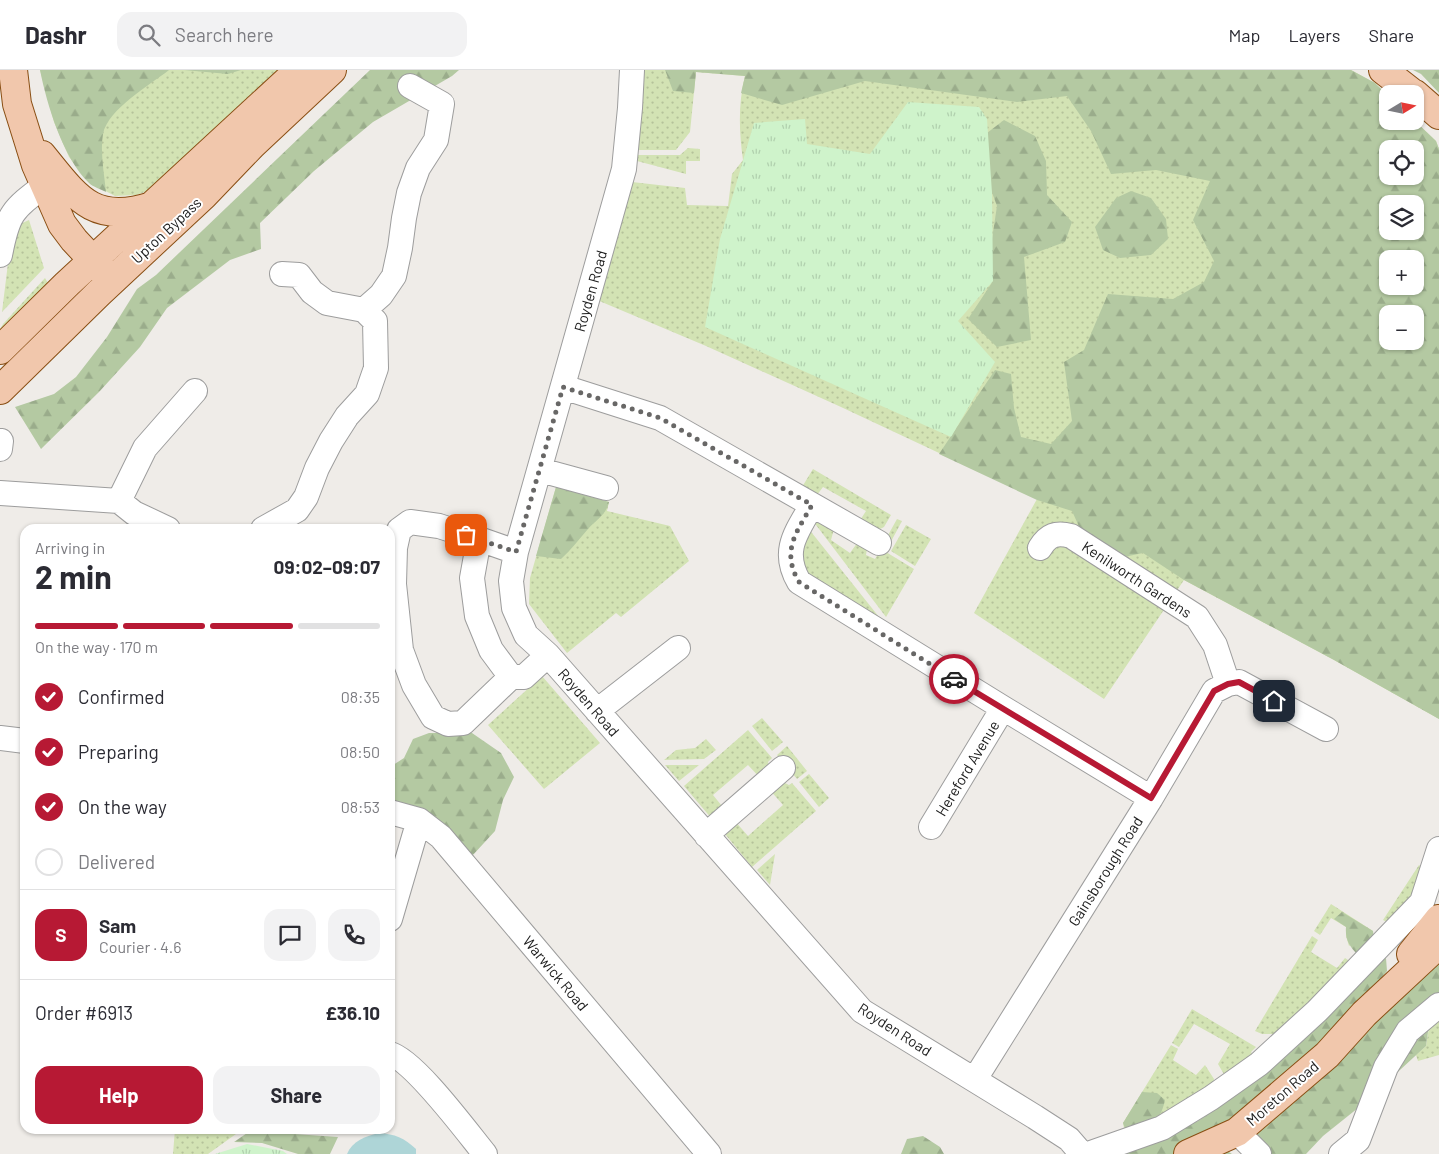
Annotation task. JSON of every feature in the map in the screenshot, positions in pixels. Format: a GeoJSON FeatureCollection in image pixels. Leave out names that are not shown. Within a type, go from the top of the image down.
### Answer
{"type":"FeatureCollection","features":[{"type":"Feature","properties":{"kind":"main road"},"geometry":{"type":"LineString","coordinates":[[13,70],[17,104],[36,165],[46,188],[79,223],[109,265],[139,237],[252,145],[332,70]]}},
{"type":"Feature","properties":{"kind":"main road","name":"Upton Bypass"},"geometry":{"type":"LineString","coordinates":[[0,390],[109,265],[154,205],[299,70]]}},
{"type":"Feature","properties":{"kind":"main road"},"geometry":{"type":"LineString","coordinates":[[1383,70],[1428,106]]}},
{"type":"Feature","properties":{"kind":"main road"},"geometry":{"type":"LineString","coordinates":[[27,136],[68,187],[98,210],[117,213],[136,211],[154,205]]}},
{"type":"Feature","properties":{"kind":"main road","name":"Upton Bypass"},"geometry":{"type":"LineString","coordinates":[[0,350],[67,284],[109,265]]}},
{"type":"Feature","properties":{"kind":"main road","name":"Moreton Road"},"geometry":{"type":"LineString","coordinates":[[1188,1154],[1237,1132],[1327,1054],[1431,942],[1439,919]]}},
{"type":"Feature","properties":{"kind":"street","name":"Royden Road"},"geometry":{"type":"LineString","coordinates":[[632,70],[624,169],[516,552],[511,580],[514,608],[526,635],[548,655],[862,1012],[975,1079],[1069,1139],[1082,1154]]}},
{"type":"Feature","properties":{"kind":"street"},"geometry":{"type":"LineString","coordinates":[[364,310],[381,295],[394,276],[409,193],[418,168],[436,140],[442,104],[410,86]]}},
{"type":"Feature","properties":{"kind":"street"},"geometry":{"type":"LineString","coordinates":[[0,255],[6,225],[13,211],[23,202],[46,188]]}},
{"type":"Feature","properties":{"kind":"street"},"geometry":{"type":"LineString","coordinates":[[272,524],[297,510],[306,497],[317,468],[331,440],[347,416],[367,394],[376,368],[375,321],[364,310],[327,303],[312,292],[299,275],[282,274]]}},
{"type":"Feature","properties":{"kind":"street"},"geometry":{"type":"LineString","coordinates":[[563,387],[660,418],[879,543]]}},
{"type":"Feature","properties":{"kind":"street"},"geometry":{"type":"LineString","coordinates":[[120,501],[146,448],[195,392]]}},
{"type":"Feature","properties":{"kind":"street"},"geometry":{"type":"LineString","coordinates":[[540,470],[606,488]]}},
{"type":"Feature","properties":{"kind":"street"},"geometry":{"type":"LineString","coordinates":[[0,493],[120,501],[134,514],[157,524]]}},
{"type":"Feature","properties":{"kind":"street"},"geometry":{"type":"LineString","coordinates":[[812,505],[789,553],[792,570],[799,582],[1151,798]]}},
{"type":"Feature","properties":{"kind":"street"},"geometry":{"type":"LineString","coordinates":[[395,548],[399,530],[410,522],[439,526],[516,552]]}},
{"type":"Feature","properties":{"kind":"street","name":"Kenilworth Gardens"},"geometry":{"type":"LineString","coordinates":[[1040,548],[1046,539],[1054,534],[1071,536],[1197,618],[1215,645],[1228,684]]}},
{"type":"Feature","properties":{"kind":"street"},"geometry":{"type":"LineString","coordinates":[[479,539],[472,578],[477,616],[491,650],[511,677]]}},
{"type":"Feature","properties":{"kind":"street"},"geometry":{"type":"LineString","coordinates":[[395,593],[401,650],[414,685],[433,717],[448,724],[463,723],[511,677],[524,676],[548,655]]}},
{"type":"Feature","properties":{"kind":"street"},"geometry":{"type":"LineString","coordinates":[[597,711],[678,648]]}},
{"type":"Feature","properties":{"kind":"street"},"geometry":{"type":"LineString","coordinates":[[1228,684],[1239,682],[1326,729]]}},
{"type":"Feature","properties":{"kind":"street","name":"Gainsborough Road"},"geometry":{"type":"LineString","coordinates":[[975,1079],[1151,798],[1214,691],[1228,684]]}},
{"type":"Feature","properties":{"kind":"street","name":"Hereford Avenue"},"geometry":{"type":"LineString","coordinates":[[930,827],[1003,708]]}},
{"type":"Feature","properties":{"kind":"street"},"geometry":{"type":"LineString","coordinates":[[0,738],[20,740]]}},
{"type":"Feature","properties":{"kind":"street"},"geometry":{"type":"LineString","coordinates":[[706,835],[783,768]]}},
{"type":"Feature","properties":{"kind":"street","name":"Warwick Road"},"geometry":{"type":"LineString","coordinates":[[395,813],[419,820],[441,837],[709,1154]]}},
{"type":"Feature","properties":{"kind":"street"},"geometry":{"type":"LineString","coordinates":[[395,902],[419,820]]}},
{"type":"Feature","properties":{"kind":"street"},"geometry":{"type":"LineString","coordinates":[[1088,1154],[1162,1128],[1212,1098],[1251,1070],[1317,1011],[1422,902],[1439,849]]}},
{"type":"Feature","properties":{"kind":"street"},"geometry":{"type":"LineString","coordinates":[[1396,929],[1431,942]]}},
{"type":"Feature","properties":{"kind":"street"},"geometry":{"type":"LineString","coordinates":[[1345,1153],[1358,1140],[1386,1067],[1408,1031],[1439,1005]]}},
{"type":"Feature","properties":{"kind":"street"},"geometry":{"type":"LineString","coordinates":[[395,1055],[418,1073],[485,1154]]}},
{"type":"Feature","properties":{"kind":"street"},"geometry":{"type":"LineString","coordinates":[[1237,1132],[1259,1154]]}},
{"type":"Feature","properties":{"kind":"green space"},"geometry":{"type":"Polygon","coordinates":[[[40,70],[289,70],[154,189],[136,195],[115,196],[90,183],[69,157],[54,122],[40,70]]]}},
{"type":"Feature","properties":{"kind":"green space"},"geometry":{"type":"Polygon","coordinates":[[[40,70],[169,70],[131,98],[106,125],[102,148],[106,192],[89,183],[71,160],[57,130],[40,70]]]}},
{"type":"Feature","properties":{"kind":"green space"},"geometry":{"type":"Polygon","coordinates":[[[184,70],[241,70],[228,74],[184,70]]]}},
{"type":"Feature","properties":{"kind":"green space"},"geometry":{"type":"Polygon","coordinates":[[[370,70],[459,70],[452,76],[373,122],[314,171],[260,223],[261,249],[230,260],[167,308],[140,347],[99,392],[41,449],[15,407],[54,394],[76,377],[107,337],[137,289],[156,275],[370,70]]]}},
{"type":"Feature","properties":{"kind":"green space"},"geometry":{"type":"Polygon","coordinates":[[[642,70],[1351,70],[1375,83],[1379,87],[1379,130],[1424,130],[1436,141],[1439,149],[1439,719],[1334,660],[1184,580],[1104,699],[974,613],[1037,499],[841,407],[706,346],[597,300],[632,182],[685,188],[687,205],[728,206],[732,174],[743,160],[740,118],[745,76],[696,72],[690,132],[676,150],[638,150],[642,70]]]}},
{"type":"Feature","properties":{"kind":"green space"},"geometry":{"type":"Polygon","coordinates":[[[665,70],[1351,70],[1375,83],[1379,87],[1379,130],[1424,130],[1436,141],[1439,149],[1439,719],[1334,660],[1184,580],[1143,553],[1119,558],[1086,542],[1072,511],[1037,500],[939,454],[995,370],[1011,374],[1014,408],[1021,437],[1051,444],[1072,421],[1064,362],[1084,350],[1108,294],[1173,299],[1204,282],[1214,261],[1193,220],[1210,181],[1156,170],[1111,174],[1091,131],[1067,96],[1017,102],[865,81],[782,105],[741,93],[745,76],[696,72],[694,93],[673,91],[665,70]]]}},
{"type":"Feature","properties":{"kind":"green space"},"geometry":{"type":"Polygon","coordinates":[[[1413,70],[1439,70],[1439,93],[1421,74],[1413,70]]]}},
{"type":"Feature","properties":{"kind":"green space"},"geometry":{"type":"Polygon","coordinates":[[[908,102],[979,107],[987,119],[992,193],[993,281],[958,321],[995,362],[951,437],[705,327],[720,239],[754,123],[805,119],[807,144],[870,154],[908,102]]]}},
{"type":"Feature","properties":{"kind":"green space"},"geometry":{"type":"Polygon","coordinates":[[[1004,120],[1035,136],[1046,161],[1047,195],[1072,222],[1065,242],[1024,257],[1031,340],[997,347],[968,319],[993,281],[990,252],[997,206],[984,171],[987,133],[1004,120]]]}},
{"type":"Feature","properties":{"kind":"green space"},"geometry":{"type":"Polygon","coordinates":[[[688,148],[700,149],[700,161],[686,161],[686,174],[637,161],[637,155],[680,155],[688,148]]]}},
{"type":"Feature","properties":{"kind":"green space"},"geometry":{"type":"Polygon","coordinates":[[[1131,191],[1151,198],[1166,219],[1168,239],[1151,255],[1120,258],[1103,250],[1095,227],[1116,198],[1131,191]]]}},
{"type":"Feature","properties":{"kind":"green space"},"geometry":{"type":"Polygon","coordinates":[[[29,220],[44,268],[2,312],[8,263],[18,225],[29,220]]]}},
{"type":"Feature","properties":{"kind":"green space"},"geometry":{"type":"Polygon","coordinates":[[[45,278],[51,288],[0,337],[0,329],[3,324],[45,278]]]}},
{"type":"Feature","properties":{"kind":"green space"},"geometry":{"type":"Polygon","coordinates":[[[813,469],[891,515],[884,527],[874,532],[857,525],[866,511],[823,487],[814,499],[799,492],[813,469]]]}},
{"type":"Feature","properties":{"kind":"green space"},"geometry":{"type":"Polygon","coordinates":[[[556,487],[609,502],[607,511],[670,526],[689,561],[621,617],[616,613],[567,653],[529,604],[530,578],[556,487]]]}},
{"type":"Feature","properties":{"kind":"green space"},"geometry":{"type":"Polygon","coordinates":[[[556,487],[609,502],[603,514],[561,559],[536,556],[556,487]]]}},
{"type":"Feature","properties":{"kind":"green space"},"geometry":{"type":"Polygon","coordinates":[[[816,518],[835,525],[831,540],[850,553],[860,539],[867,549],[866,555],[875,559],[881,549],[914,569],[886,617],[816,525],[810,523],[816,518]]]}},
{"type":"Feature","properties":{"kind":"green space"},"geometry":{"type":"Polygon","coordinates":[[[897,519],[902,521],[887,549],[882,546],[897,519]]]}},
{"type":"Feature","properties":{"kind":"green space"},"geometry":{"type":"Polygon","coordinates":[[[906,525],[931,539],[915,566],[891,551],[906,525]]]}},
{"type":"Feature","properties":{"kind":"green space"},"geometry":{"type":"Polygon","coordinates":[[[808,528],[883,622],[801,574],[796,565],[808,528]]]}},
{"type":"Feature","properties":{"kind":"green space"},"geometry":{"type":"Polygon","coordinates":[[[542,676],[600,743],[544,789],[488,725],[542,676]]]}},
{"type":"Feature","properties":{"kind":"green space"},"geometry":{"type":"Polygon","coordinates":[[[762,718],[783,742],[772,751],[752,726],[762,718]]]}},
{"type":"Feature","properties":{"kind":"green space"},"geometry":{"type":"Polygon","coordinates":[[[748,730],[772,758],[768,762],[770,771],[762,780],[748,765],[713,795],[726,811],[712,819],[684,786],[748,730]]]}},
{"type":"Feature","properties":{"kind":"green space"},"geometry":{"type":"Polygon","coordinates":[[[429,733],[472,733],[501,753],[514,777],[503,800],[495,831],[472,856],[395,809],[395,764],[404,758],[413,739],[429,733]]]}},
{"type":"Feature","properties":{"kind":"green space"},"geometry":{"type":"Polygon","coordinates":[[[706,739],[716,750],[704,759],[664,760],[676,750],[695,748],[706,739]]]}},
{"type":"Feature","properties":{"kind":"green space"},"geometry":{"type":"Polygon","coordinates":[[[787,746],[807,771],[797,779],[777,755],[787,746]]]}},
{"type":"Feature","properties":{"kind":"green space"},"geometry":{"type":"Polygon","coordinates":[[[665,765],[699,765],[679,781],[665,765]]]}},
{"type":"Feature","properties":{"kind":"green space"},"geometry":{"type":"Polygon","coordinates":[[[809,774],[829,798],[819,807],[799,782],[809,774]]]}},
{"type":"Feature","properties":{"kind":"green space"},"geometry":{"type":"Polygon","coordinates":[[[783,782],[789,785],[792,783],[816,811],[752,867],[725,834],[734,820],[748,836],[783,805],[769,789],[783,782]]]}},
{"type":"Feature","properties":{"kind":"green space"},"geometry":{"type":"Polygon","coordinates":[[[775,854],[770,885],[757,870],[775,854]]]}},
{"type":"Feature","properties":{"kind":"green space"},"geometry":{"type":"Polygon","coordinates":[[[1419,865],[1425,869],[1418,890],[1389,923],[1383,920],[1419,865]]]}},
{"type":"Feature","properties":{"kind":"green space"},"geometry":{"type":"Polygon","coordinates":[[[1331,904],[1373,931],[1349,946],[1346,927],[1331,918],[1320,935],[1314,931],[1331,904]]]}},
{"type":"Feature","properties":{"kind":"green space"},"geometry":{"type":"Polygon","coordinates":[[[1342,912],[1373,931],[1374,938],[1358,955],[1348,942],[1346,927],[1334,919],[1342,912]]]}},
{"type":"Feature","properties":{"kind":"green space"},"geometry":{"type":"Polygon","coordinates":[[[1312,936],[1318,940],[1311,952],[1337,968],[1345,958],[1351,962],[1276,1034],[1262,1034],[1255,1031],[1312,936]]]}},
{"type":"Feature","properties":{"kind":"green space"},"geometry":{"type":"Polygon","coordinates":[[[1439,950],[1439,1000],[1431,1011],[1426,1046],[1363,1104],[1323,1136],[1306,1154],[1270,1154],[1208,1138],[1232,1154],[1118,1154],[1139,1136],[1198,1121],[1244,1089],[1369,969],[1386,958],[1387,971],[1359,1007],[1439,950]]]}},
{"type":"Feature","properties":{"kind":"green space"},"geometry":{"type":"Polygon","coordinates":[[[1192,1009],[1256,1047],[1251,1052],[1253,1056],[1225,1076],[1218,1064],[1230,1044],[1194,1024],[1179,1047],[1172,1043],[1192,1009]]]}},
{"type":"Feature","properties":{"kind":"green space"},"geometry":{"type":"Polygon","coordinates":[[[1430,1021],[1439,1021],[1439,1055],[1418,1061],[1416,1055],[1426,1046],[1430,1021]]]}},
{"type":"Feature","properties":{"kind":"green space"},"geometry":{"type":"Polygon","coordinates":[[[1171,1045],[1178,1049],[1173,1060],[1196,1075],[1205,1065],[1214,1079],[1213,1086],[1150,1126],[1124,1128],[1123,1123],[1171,1045]]]}},
{"type":"Feature","properties":{"kind":"green space"},"geometry":{"type":"Polygon","coordinates":[[[1142,1092],[1157,1093],[1165,1100],[1163,1108],[1157,1120],[1147,1126],[1126,1131],[1123,1123],[1142,1092]]]}},
{"type":"Feature","properties":{"kind":"green space"},"geometry":{"type":"Polygon","coordinates":[[[175,1134],[236,1134],[208,1154],[173,1154],[175,1134]]]}},
{"type":"Feature","properties":{"kind":"green space"},"geometry":{"type":"Polygon","coordinates":[[[246,1134],[294,1134],[338,1137],[330,1154],[298,1154],[262,1143],[234,1142],[246,1134]]]}},
{"type":"Feature","properties":{"kind":"green space"},"geometry":{"type":"Polygon","coordinates":[[[923,1136],[940,1147],[944,1154],[901,1154],[907,1139],[923,1136]]]}},
{"type":"Feature","properties":{"kind":"green space"},"geometry":{"type":"Polygon","coordinates":[[[247,1144],[283,1151],[287,1154],[215,1154],[247,1144]]]}},
{"type":"Feature","properties":{"kind":"water"},"geometry":{"type":"Polygon","coordinates":[[[376,1134],[390,1134],[407,1142],[416,1149],[416,1154],[347,1154],[356,1142],[376,1134]]]}},
{"type":"Feature","properties":{"kind":"way so far"},"geometry":{"type":"LineString","coordinates":[[466,535],[516,552],[563,387],[660,418],[812,505],[789,553],[792,570],[799,582],[954,679]]}},
{"type":"Feature","properties":{"kind":"route"},"geometry":{"type":"LineString","coordinates":[[954,679],[1151,798],[1214,691],[1228,684],[1239,682],[1274,701]]}}]}
